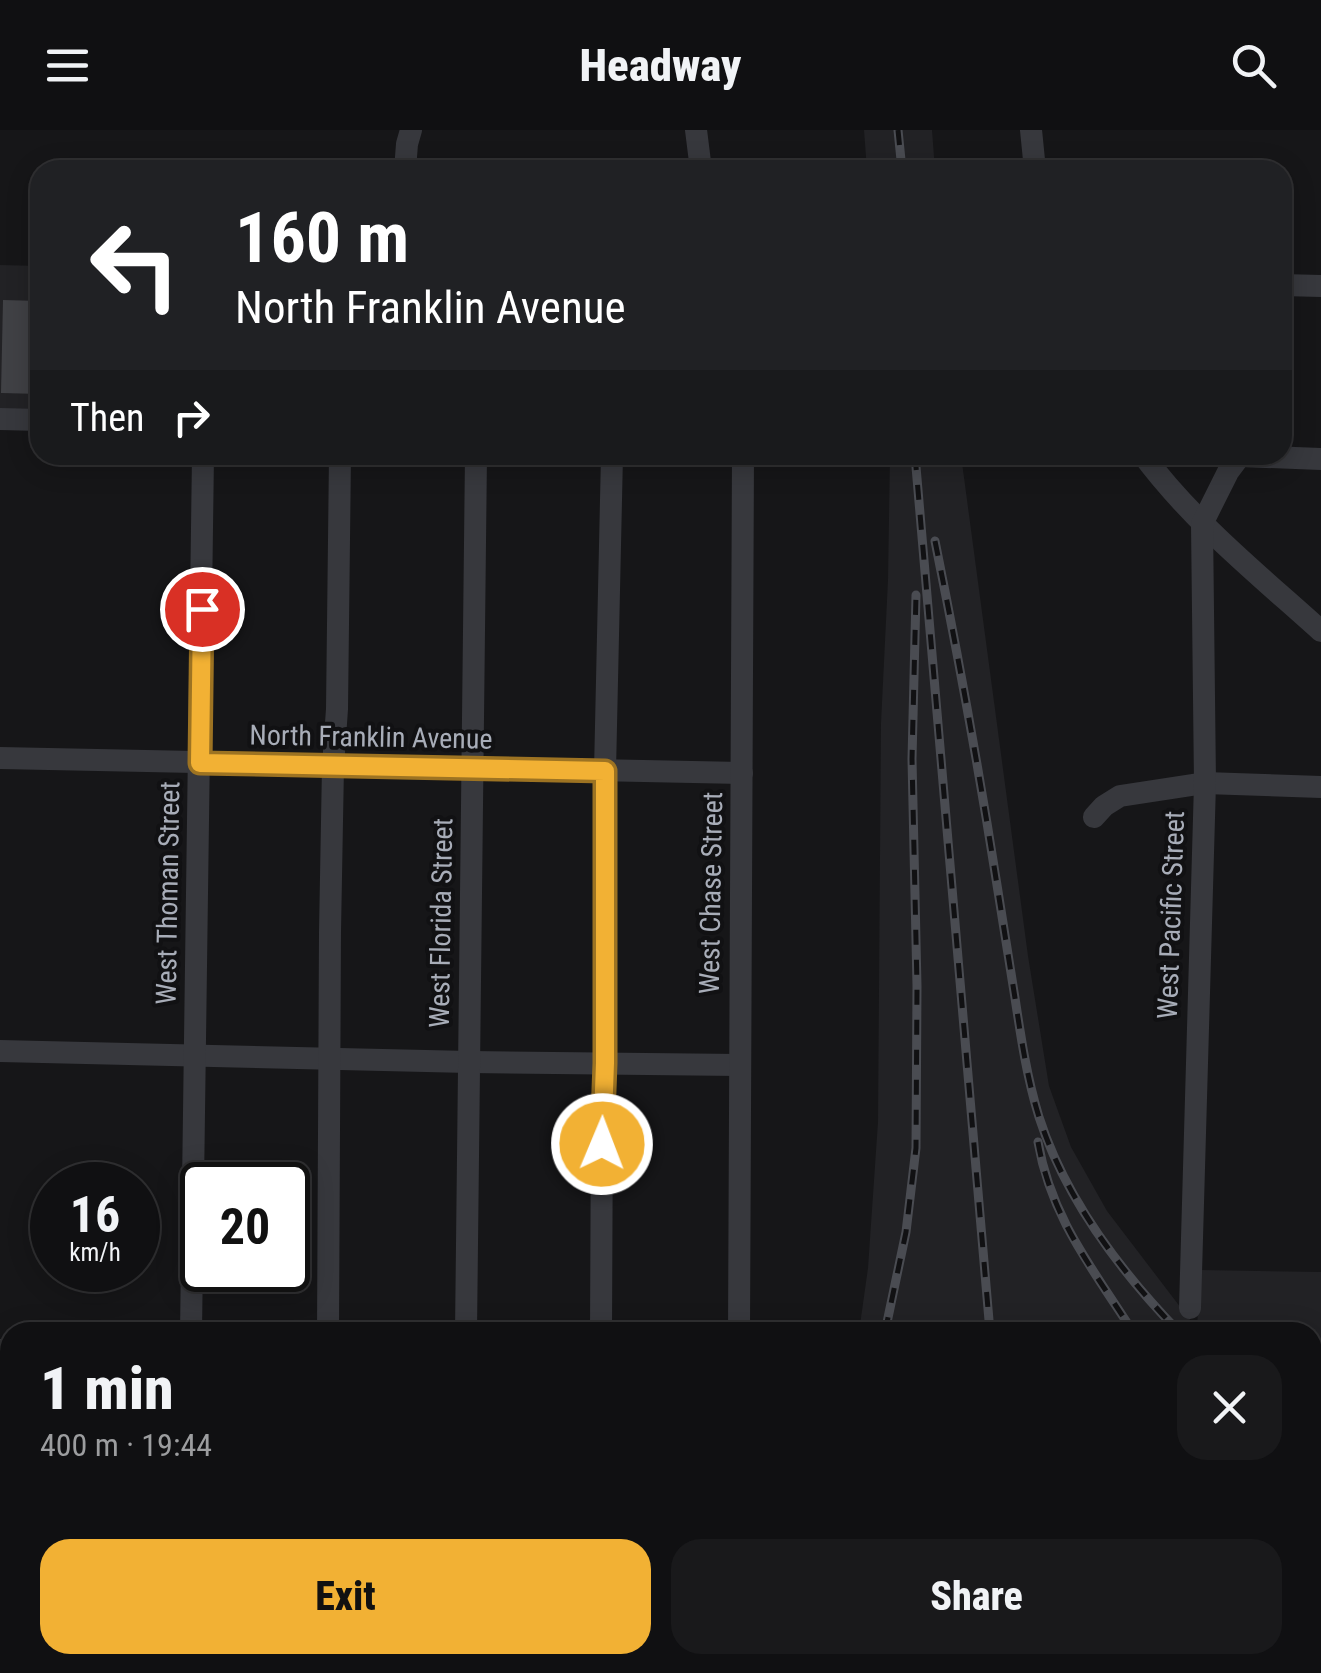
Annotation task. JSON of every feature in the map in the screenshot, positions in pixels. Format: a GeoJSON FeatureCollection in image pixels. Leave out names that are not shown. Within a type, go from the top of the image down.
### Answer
{"type":"FeatureCollection","features":[{"type":"Feature","properties":{"kind":"street"},"geometry":{"type":"LineString","coordinates":[[406,160],[411,130]]}},
{"type":"Feature","properties":{"kind":"street"},"geometry":{"type":"LineString","coordinates":[[696,130],[699,160]]}},
{"type":"Feature","properties":{"kind":"street"},"geometry":{"type":"LineString","coordinates":[[1031,130],[1034,160]]}},
{"type":"Feature","properties":{"kind":"street"},"geometry":{"type":"LineString","coordinates":[[1292,285],[1321,286]]}},
{"type":"Feature","properties":{"kind":"street"},"geometry":{"type":"LineString","coordinates":[[0,419],[30,420]]}},
{"type":"Feature","properties":{"kind":"street"},"geometry":{"type":"LineString","coordinates":[[1292,458],[1321,459]]}},
{"type":"Feature","properties":{"kind":"street","name":"West Thoman Street"},"geometry":{"type":"LineString","coordinates":[[191,1322],[203,465]]}},
{"type":"Feature","properties":{"kind":"street"},"geometry":{"type":"LineString","coordinates":[[328,1322],[340,465]]}},
{"type":"Feature","properties":{"kind":"street","name":"West Florida Street"},"geometry":{"type":"LineString","coordinates":[[466,1322],[476,465]]}},
{"type":"Feature","properties":{"kind":"street"},"geometry":{"type":"LineString","coordinates":[[600,1322],[612,465]]}},
{"type":"Feature","properties":{"kind":"street","name":"West Chase Street"},"geometry":{"type":"LineString","coordinates":[[738,1322],[743,465]]}},
{"type":"Feature","properties":{"kind":"street"},"geometry":{"type":"LineString","coordinates":[[1150,465],[1202,524],[1321,632]]}},
{"type":"Feature","properties":{"kind":"street"},"geometry":{"type":"LineString","coordinates":[[1202,524],[1233,465]]}},
{"type":"Feature","properties":{"kind":"street","name":"West Pacific Street"},"geometry":{"type":"LineString","coordinates":[[1190,1308],[1205,782],[1202,524]]}},
{"type":"Feature","properties":{"kind":"street","name":"North Franklin Avenue"},"geometry":{"type":"LineString","coordinates":[[0,758],[742,772]]}},
{"type":"Feature","properties":{"kind":"street"},"geometry":{"type":"LineString","coordinates":[[1094,817],[1120,796],[1205,782],[1321,787]]}},
{"type":"Feature","properties":{"kind":"street"},"geometry":{"type":"LineString","coordinates":[[0,1052],[739,1065]]}},
{"type":"Feature","properties":{"kind":"shaded area"},"geometry":{"type":"Polygon","coordinates":[[[864,130],[932,130],[934,160],[866,160],[864,130]]]}},
{"type":"Feature","properties":{"kind":"shaded area"},"geometry":{"type":"Polygon","coordinates":[[[0,265],[30,266],[30,411],[0,410],[0,265]]]}},
{"type":"Feature","properties":{"kind":"shaded area"},"geometry":{"type":"Polygon","coordinates":[[[890,465],[962,465],[1049,1086],[1071,1147],[1107,1211],[1192,1322],[860,1322],[878,1122],[881,723],[890,465]]]}},
{"type":"Feature","properties":{"kind":"shaded area"},"geometry":{"type":"Polygon","coordinates":[[[1200,1270],[1321,1272],[1321,1322],[1197,1322],[1200,1270]]]}},
{"type":"Feature","properties":{"kind":"building"},"geometry":{"type":"Polygon","coordinates":[[[3,300],[30,301],[30,394],[1,393],[3,300]]]}},
{"type":"Feature","properties":{"kind":"railway"},"geometry":{"type":"LineString","coordinates":[[898,130],[901,160]]}},
{"type":"Feature","properties":{"kind":"railway"},"geometry":{"type":"LineString","coordinates":[[916,465],[989,1322]]}},
{"type":"Feature","properties":{"kind":"railway"},"geometry":{"type":"LineString","coordinates":[[935,541],[976,756],[1025,1058],[1039,1117],[1079,1205],[1116,1259],[1170,1322]]}},
{"type":"Feature","properties":{"kind":"railway"},"geometry":{"type":"LineString","coordinates":[[887,1322],[906,1232],[916,1148],[912,759],[916,595]]}},
{"type":"Feature","properties":{"kind":"railway"},"geometry":{"type":"LineString","coordinates":[[1038,1142],[1063,1219],[1127,1322]]}},
{"type":"Feature","properties":{"kind":"route"},"geometry":{"type":"LineString","coordinates":[[202,609],[200,763],[605,771],[602,1144]]}}]}
